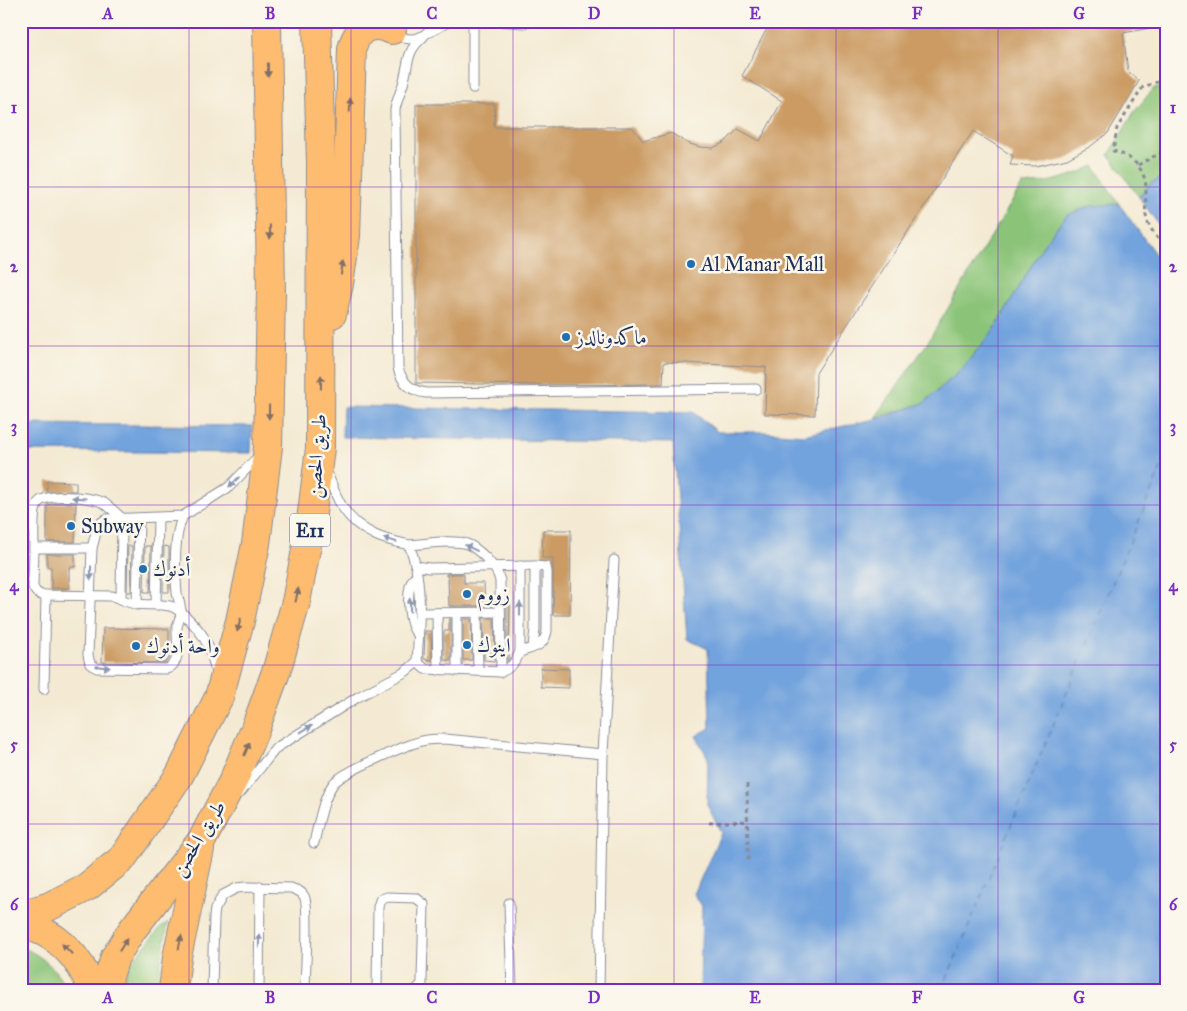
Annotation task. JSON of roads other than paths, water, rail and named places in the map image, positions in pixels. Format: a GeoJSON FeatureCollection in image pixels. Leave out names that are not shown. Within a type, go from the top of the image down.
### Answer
{"type":"FeatureCollection","features":[{"type":"Feature","properties":{"kind":"main road","name":"E11"},"geometry":{"type":"LineString","coordinates":[[21,915],[48,908],[88,887],[122,859],[179,776],[218,697],[240,621],[256,544],[268,447],[271,292],[267,21]]}},
{"type":"Feature","properties":{"kind":"main road"},"geometry":{"type":"LineString","coordinates":[[301,21],[303,95],[307,118],[321,164]]}},
{"type":"Feature","properties":{"kind":"main road","name":"طريق الحصن"},"geometry":{"type":"LineString","coordinates":[[105,990],[115,958],[132,930],[202,840],[238,770],[277,669],[296,602],[308,538],[320,448],[321,164],[317,21]]}},
{"type":"Feature","properties":{"kind":"main road"},"geometry":{"type":"LineString","coordinates":[[321,348],[334,306],[343,260],[349,170],[352,49],[354,40],[362,30],[372,26],[383,26],[393,29]]}},
{"type":"Feature","properties":{"kind":"main road"},"geometry":{"type":"LineString","coordinates":[[173,990],[179,948],[202,840]]}},
{"type":"Feature","properties":{"kind":"main road"},"geometry":{"type":"LineString","coordinates":[[21,923],[38,928],[65,946],[86,972],[92,990]]}},
{"type":"Feature","properties":{"kind":"lane"},"geometry":{"type":"LineString","coordinates":[[434,21],[409,54],[405,76],[396,99],[394,120],[398,368],[400,376],[405,383],[411,388],[426,393],[756,389]]}},
{"type":"Feature","properties":{"kind":"lane"},"geometry":{"type":"LineString","coordinates":[[393,29],[405,39],[414,40],[450,21]]}},
{"type":"Feature","properties":{"kind":"lane"},"geometry":{"type":"LineString","coordinates":[[472,88],[473,21]]}},
{"type":"Feature","properties":{"kind":"lane"},"geometry":{"type":"LineString","coordinates":[[497,21],[524,23],[529,21]]}},
{"type":"Feature","properties":{"kind":"lane"},"geometry":{"type":"LineString","coordinates":[[393,29],[404,49],[407,64]]}},
{"type":"Feature","properties":{"kind":"lane"},"geometry":{"type":"LineString","coordinates":[[183,516],[178,529],[176,544],[177,588],[182,613],[177,626],[177,660],[174,666],[167,669],[97,668],[90,664],[88,655],[92,548],[98,526],[106,519],[183,516],[230,487],[268,447]]}},
{"type":"Feature","properties":{"kind":"lane"},"geometry":{"type":"LineString","coordinates":[[320,448],[334,491],[350,519],[376,535],[409,545],[468,544],[480,552],[494,567],[500,581],[501,672]]}},
{"type":"Feature","properties":{"kind":"lane"},"geometry":{"type":"LineString","coordinates":[[122,518],[104,503],[85,497],[44,497],[38,501],[35,508],[33,587],[36,592],[46,595],[112,596],[130,604],[172,606],[182,613],[203,636],[214,665],[218,697]]}},
{"type":"Feature","properties":{"kind":"lane"},"geometry":{"type":"LineString","coordinates":[[121,599],[122,518]]}},
{"type":"Feature","properties":{"kind":"lane"},"geometry":{"type":"LineString","coordinates":[[138,605],[139,518]]}},
{"type":"Feature","properties":{"kind":"lane"},"geometry":{"type":"LineString","coordinates":[[156,606],[158,518]]}},
{"type":"Feature","properties":{"kind":"lane"},"geometry":{"type":"LineString","coordinates":[[202,840],[276,748],[358,697],[405,672],[417,662],[419,613],[416,571],[409,545]]}},
{"type":"Feature","properties":{"kind":"lane"},"geometry":{"type":"LineString","coordinates":[[34,548],[92,548]]}},
{"type":"Feature","properties":{"kind":"lane"},"geometry":{"type":"LineString","coordinates":[[600,990],[603,754],[614,560]]}},
{"type":"Feature","properties":{"kind":"lane"},"geometry":{"type":"LineString","coordinates":[[417,662],[425,669],[478,672],[501,672],[516,662],[520,652],[520,566]]}},
{"type":"Feature","properties":{"kind":"lane"},"geometry":{"type":"LineString","coordinates":[[416,571],[429,568],[546,567],[548,572],[548,631],[546,638],[542,644],[520,652]]}},
{"type":"Feature","properties":{"kind":"lane"},"geometry":{"type":"LineString","coordinates":[[416,571],[409,590],[410,622],[414,631],[418,634]]}},
{"type":"Feature","properties":{"kind":"lane"},"geometry":{"type":"LineString","coordinates":[[44,689],[46,595]]}},
{"type":"Feature","properties":{"kind":"lane"},"geometry":{"type":"LineString","coordinates":[[419,613],[500,612]]}},
{"type":"Feature","properties":{"kind":"lane"},"geometry":{"type":"LineString","coordinates":[[437,613],[438,670]]}},
{"type":"Feature","properties":{"kind":"lane"},"geometry":{"type":"LineString","coordinates":[[457,613],[458,671]]}},
{"type":"Feature","properties":{"kind":"lane"},"geometry":{"type":"LineString","coordinates":[[477,613],[478,672]]}},
{"type":"Feature","properties":{"kind":"lane"},"geometry":{"type":"LineString","coordinates":[[314,843],[327,796],[332,785],[341,776],[420,741],[445,739],[603,754]]}},
{"type":"Feature","properties":{"kind":"lane"},"geometry":{"type":"LineString","coordinates":[[259,990],[260,887]]}},
{"type":"Feature","properties":{"kind":"lane"},"geometry":{"type":"LineString","coordinates":[[212,990],[214,917],[218,902],[223,895],[237,888],[260,887],[291,888],[298,890],[303,895],[307,908],[305,990]]}},
{"type":"Feature","properties":{"kind":"lane"},"geometry":{"type":"LineString","coordinates":[[376,990],[378,907],[380,900],[387,897],[416,898],[424,904],[422,984],[416,990]]}},
{"type":"Feature","properties":{"kind":"lane"},"geometry":{"type":"LineString","coordinates":[[509,902],[512,990]]}},
{"type":"Feature","properties":{"kind":"water"},"geometry":{"type":"Polygon","coordinates":[[[1166,176],[1166,235],[1139,197],[1151,183],[1166,176]]]}},
{"type":"Feature","properties":{"kind":"water"},"geometry":{"type":"Polygon","coordinates":[[[1119,204],[1166,269],[1166,990],[700,990],[702,906],[694,894],[721,833],[707,804],[708,758],[696,736],[710,728],[708,649],[687,639],[673,443],[342,437],[343,407],[693,412],[718,432],[765,432],[804,435],[884,417],[924,403],[961,370],[996,327],[1045,242],[1067,215],[1092,206],[1119,204]]]}},
{"type":"Feature","properties":{"kind":"water"},"geometry":{"type":"Polygon","coordinates":[[[21,424],[252,426],[251,453],[21,451],[21,424]]]}},
{"type":"Feature","properties":{"kind":"place","name":"Al Manar Mall"},"geometry":{"type":"Point","coordinates":[691,264]}},
{"type":"Feature","properties":{"kind":"place","name":"ماكدونالدز"},"geometry":{"type":"Point","coordinates":[566,337]}},
{"type":"Feature","properties":{"kind":"place","name":"Subway"},"geometry":{"type":"Point","coordinates":[71,526]}},
{"type":"Feature","properties":{"kind":"place","name":"أدنوك"},"geometry":{"type":"Point","coordinates":[143,569]}},
{"type":"Feature","properties":{"kind":"place","name":"زووم"},"geometry":{"type":"Point","coordinates":[467,594]}},
{"type":"Feature","properties":{"kind":"place","name":"اينوك"},"geometry":{"type":"Point","coordinates":[467,645]}},
{"type":"Feature","properties":{"kind":"place","name":"واحة أدنوك"},"geometry":{"type":"Point","coordinates":[136,646]}}]}
